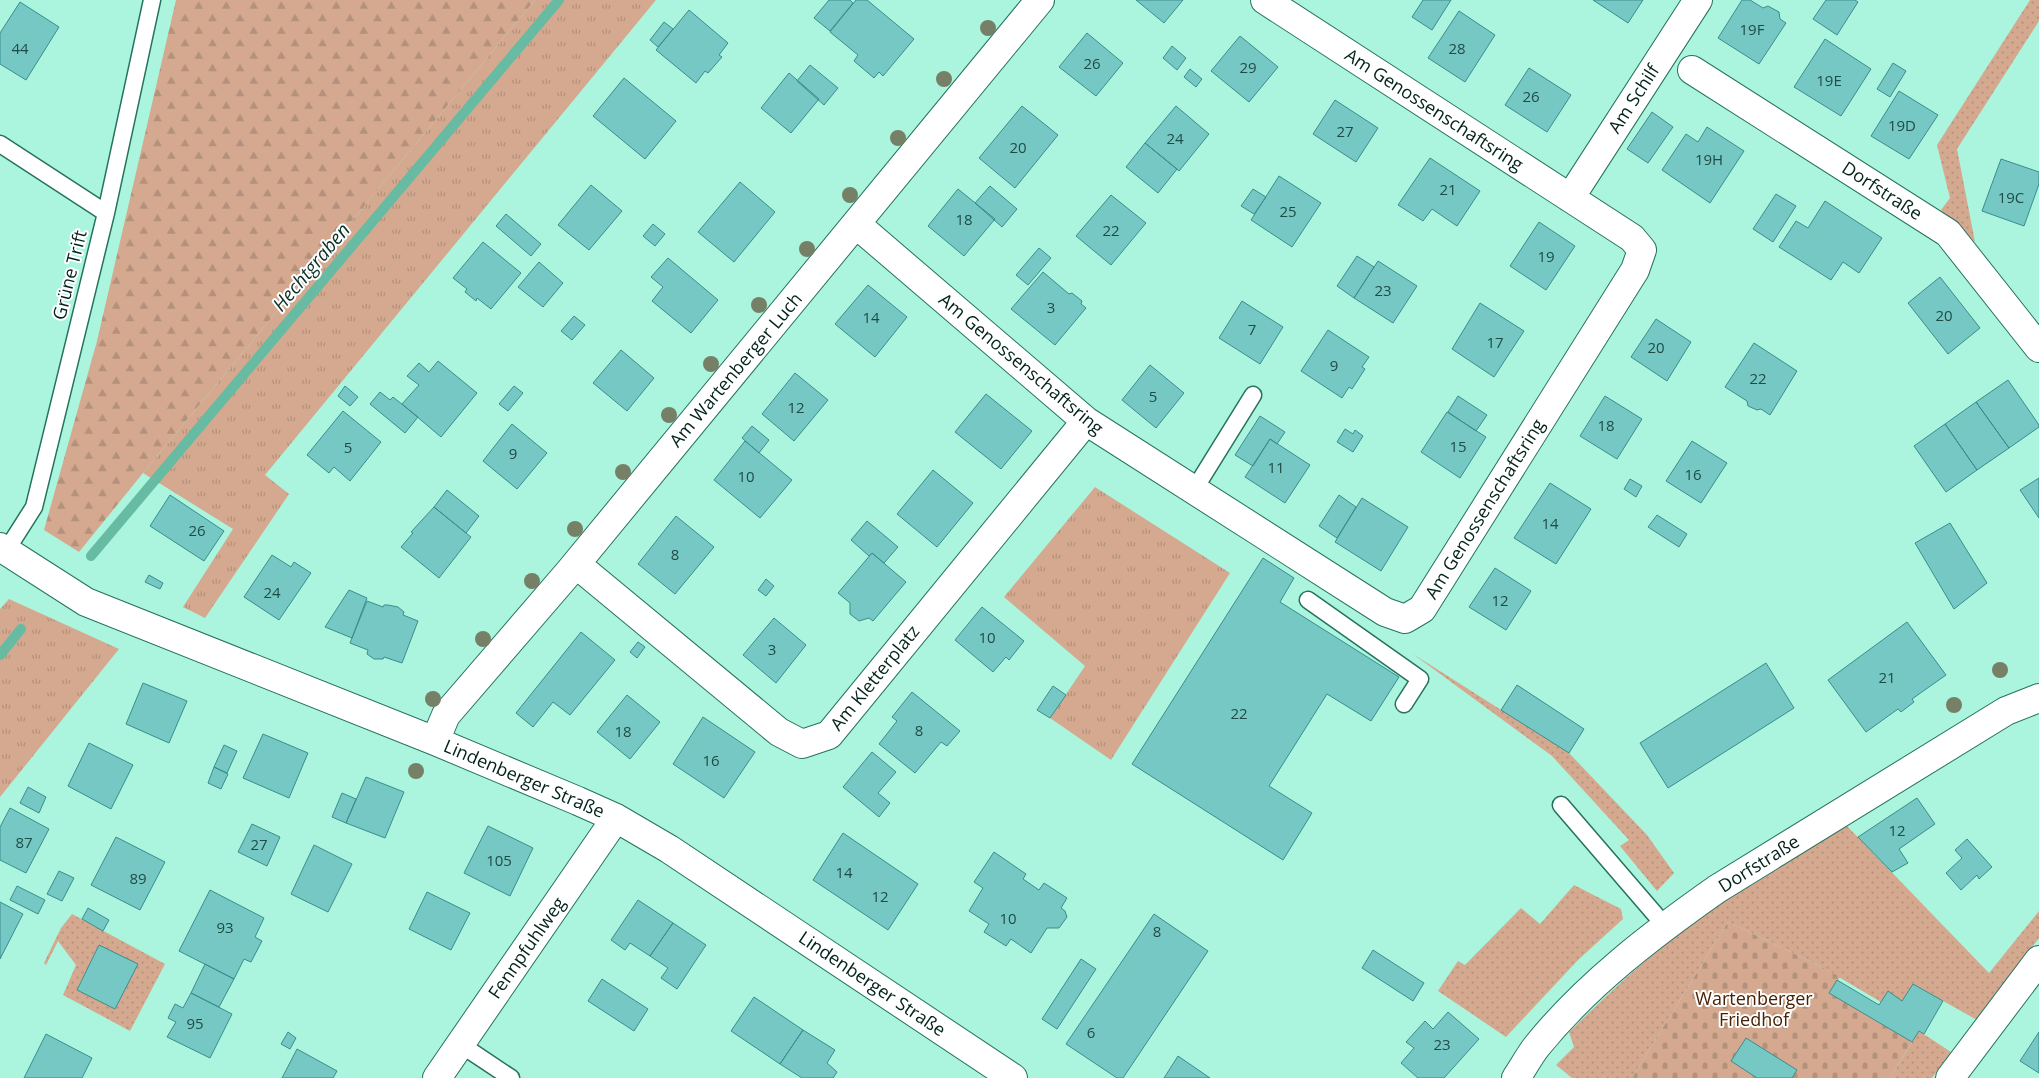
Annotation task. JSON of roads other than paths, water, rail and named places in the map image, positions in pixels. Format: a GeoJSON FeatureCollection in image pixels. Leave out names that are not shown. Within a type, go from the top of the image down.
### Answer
{"type":"FeatureCollection","features":[{"type":"Feature","properties":{"kind":"street","name":"Am Wartenberger Luch"},"geometry":{"type":"LineString","coordinates":[[435,741],[446,715],[576,564],[1040,0]]}},
{"type":"Feature","properties":{"kind":"street","name":"Am Genossenschaftsring"},"geometry":{"type":"LineString","coordinates":[[856,224],[1086,421],[1385,612],[1405,619],[1422,609],[1635,270],[1642,250],[1632,238],[1265,0]]}},
{"type":"Feature","properties":{"kind":"street","name":"Am Schilf"},"geometry":{"type":"LineString","coordinates":[[1570,198],[1698,0]]}},
{"type":"Feature","properties":{"kind":"street","name":"Dorfstraße"},"geometry":{"type":"LineString","coordinates":[[1692,70],[1948,233],[2039,348]]}},
{"type":"Feature","properties":{"kind":"street","name":"Am Kletterplatz"},"geometry":{"type":"LineString","coordinates":[[576,564],[779,732],[802,744],[829,735],[1086,421]]}},
{"type":"Feature","properties":{"kind":"street","name":"Lindenberger Straße"},"geometry":{"type":"LineString","coordinates":[[3,549],[86,602],[435,741],[616,818],[669,849],[1013,1078]]}},
{"type":"Feature","properties":{"kind":"street","name":"Dorfstraße"},"geometry":{"type":"LineString","coordinates":[[1516,1078],[1537,1047],[1590,990],[1666,927],[1718,889],[2006,711],[2039,698]]}},
{"type":"Feature","properties":{"kind":"street","name":"Fennpfuhlweg"},"geometry":{"type":"LineString","coordinates":[[437,1078],[616,818]]}},
{"type":"Feature","properties":{"kind":"street"},"geometry":{"type":"LineString","coordinates":[[1950,1078],[2039,960]]}},
{"type":"Feature","properties":{"kind":"lane","name":"Grüne Trift"},"geometry":{"type":"LineString","coordinates":[[3,549],[34,508],[106,213],[152,0]]}},
{"type":"Feature","properties":{"kind":"lane"},"geometry":{"type":"LineString","coordinates":[[0,144],[106,213]]}},
{"type":"Feature","properties":{"kind":"lane"},"geometry":{"type":"LineString","coordinates":[[1194,490],[1253,395]]}},
{"type":"Feature","properties":{"kind":"lane"},"geometry":{"type":"LineString","coordinates":[[1308,600],[1420,679],[1404,704]]}},
{"type":"Feature","properties":{"kind":"lane"},"geometry":{"type":"LineString","coordinates":[[1561,805],[1666,927]]}},
{"type":"Feature","properties":{"kind":"lane"},"geometry":{"type":"LineString","coordinates":[[460,1044],[511,1078]]}},
{"type":"Feature","properties":{"kind":"waterway","name":"Hechtgraben"},"geometry":{"type":"LineString","coordinates":[[91,556],[559,0]]}},
{"type":"Feature","properties":{"kind":"waterway","name":"Hechtgraben"},"geometry":{"type":"LineString","coordinates":[[0,655],[21,629]]}},
{"type":"Feature","properties":{"kind":"park label","name":"Wartenberger Friedhof"},"geometry":{"type":"Point","coordinates":[1754,1009]}}]}
